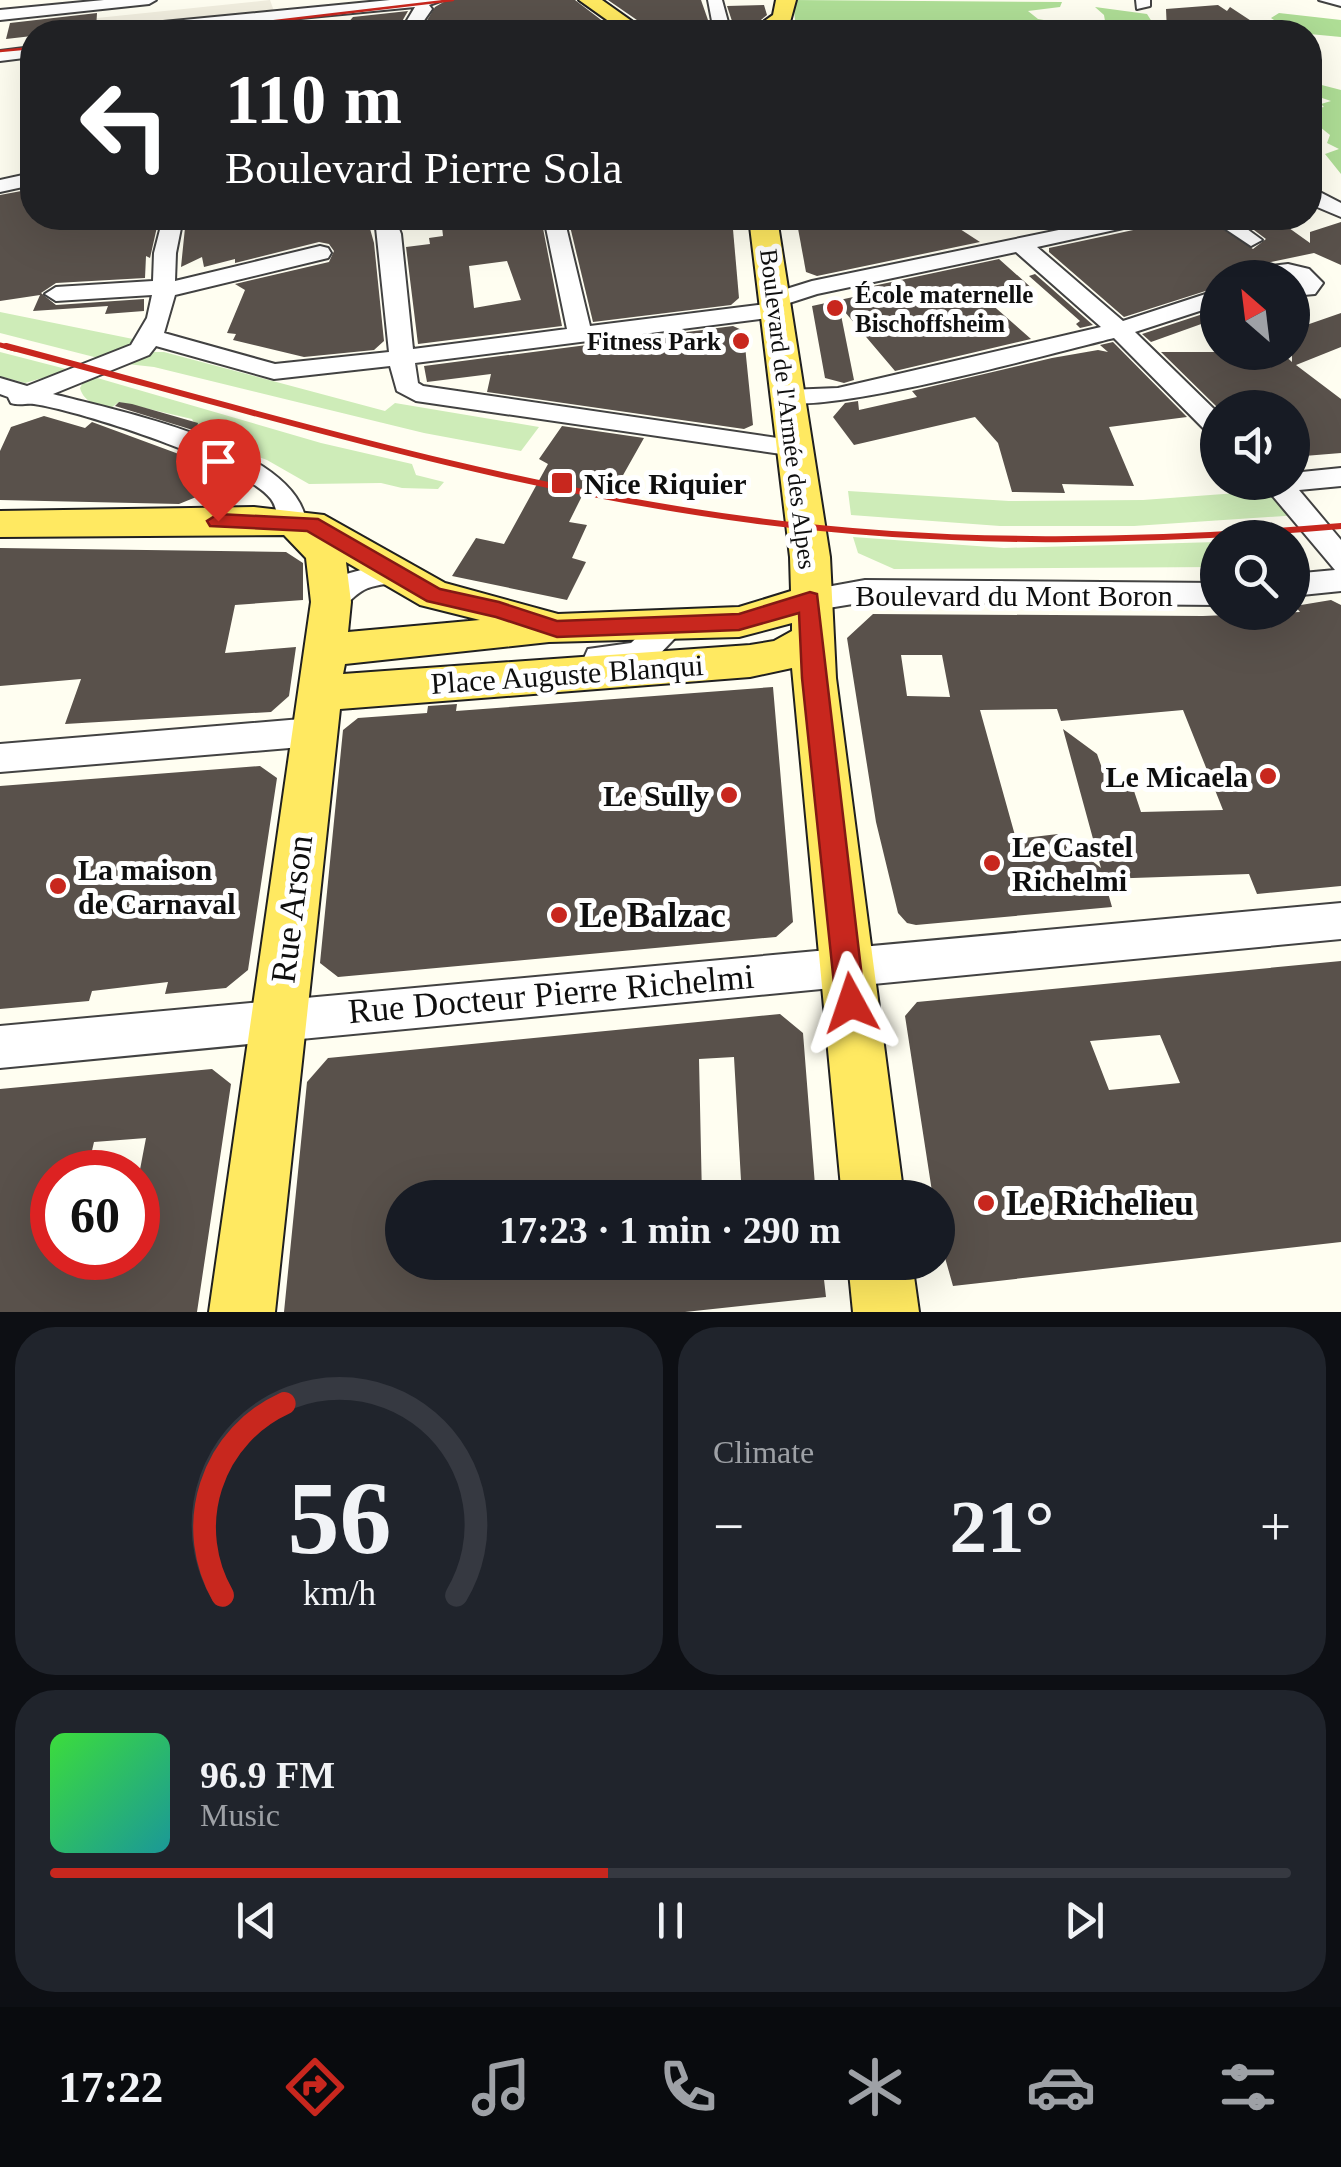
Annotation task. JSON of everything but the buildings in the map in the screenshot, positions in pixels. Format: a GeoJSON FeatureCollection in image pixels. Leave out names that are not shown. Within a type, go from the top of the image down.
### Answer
{"type":"FeatureCollection","features":[{"type":"Feature","properties":{"kind":"main road"},"geometry":{"type":"LineString","coordinates":[[589,0],[619,20]]}},
{"type":"Feature","properties":{"kind":"main road"},"geometry":{"type":"LineString","coordinates":[[614,0],[643,20]]}},
{"type":"Feature","properties":{"kind":"main road","name":"Boulevard de l'Armée des Alpes"},"geometry":{"type":"LineString","coordinates":[[765,230],[810,557],[810,620],[871,1180]]}},
{"type":"Feature","properties":{"kind":"main road"},"geometry":{"type":"LineString","coordinates":[[0,524],[292,520],[324,530],[390,573],[434,595],[499,610],[551,655],[679,624],[739,622],[774,614],[810,620]]}},
{"type":"Feature","properties":{"kind":"main road","name":"Rue Arson"},"geometry":{"type":"LineString","coordinates":[[242,1312],[331,602],[326,554],[292,520]]}},
{"type":"Feature","properties":{"kind":"main road","name":"Place Auguste Blanqui"},"geometry":{"type":"LineString","coordinates":[[320,689],[335,692],[551,655],[750,661],[783,655],[810,620]]}},
{"type":"Feature","properties":{"kind":"main road"},"geometry":{"type":"LineString","coordinates":[[882,1280],[886,1312]]}},
{"type":"Feature","properties":{"kind":"street"},"geometry":{"type":"LineString","coordinates":[[0,15],[149,0]]}},
{"type":"Feature","properties":{"kind":"street"},"geometry":{"type":"LineString","coordinates":[[1326,0],[1341,1]]}},
{"type":"Feature","properties":{"kind":"street"},"geometry":{"type":"LineString","coordinates":[[305,20],[427,1]]}},
{"type":"Feature","properties":{"kind":"street"},"geometry":{"type":"LineString","coordinates":[[268,20],[347,14]]}},
{"type":"Feature","properties":{"kind":"street"},"geometry":{"type":"LineString","coordinates":[[6,393],[140,350],[152,337],[167,288],[164,241],[168,230]]}},
{"type":"Feature","properties":{"kind":"street"},"geometry":{"type":"LineString","coordinates":[[389,230],[406,386],[416,393],[795,448]]}},
{"type":"Feature","properties":{"kind":"street"},"geometry":{"type":"LineString","coordinates":[[557,230],[580,336]]}},
{"type":"Feature","properties":{"kind":"street"},"geometry":{"type":"LineString","coordinates":[[152,337],[274,372],[402,359],[775,305],[812,288],[1087,230]]}},
{"type":"Feature","properties":{"kind":"street"},"geometry":{"type":"LineString","coordinates":[[1236,230],[1251,240]]}},
{"type":"Feature","properties":{"kind":"street"},"geometry":{"type":"LineString","coordinates":[[1020,244],[1119,330],[1200,410]]}},
{"type":"Feature","properties":{"kind":"street"},"geometry":{"type":"LineString","coordinates":[[56,294],[167,288],[320,253]]}},
{"type":"Feature","properties":{"kind":"street"},"geometry":{"type":"LineString","coordinates":[[788,398],[838,396],[1119,330],[1200,303]]}},
{"type":"Feature","properties":{"kind":"street"},"geometry":{"type":"LineString","coordinates":[[6,393],[168,436],[244,466],[266,479],[288,500],[292,520]]}},
{"type":"Feature","properties":{"kind":"street"},"geometry":{"type":"LineString","coordinates":[[1310,480],[1341,477]]}},
{"type":"Feature","properties":{"kind":"street"},"geometry":{"type":"LineString","coordinates":[[1292,500],[1341,561]]}},
{"type":"Feature","properties":{"kind":"street"},"geometry":{"type":"LineString","coordinates":[[331,602],[338,591],[359,578],[390,573]]}},
{"type":"Feature","properties":{"kind":"street"},"geometry":{"type":"LineString","coordinates":[[1310,584],[1341,580]]}},
{"type":"Feature","properties":{"kind":"street","name":"Boulevard du Mont Boron"},"geometry":{"type":"LineString","coordinates":[[810,620],[866,591],[1200,594]]}},
{"type":"Feature","properties":{"kind":"street"},"geometry":{"type":"LineString","coordinates":[[0,758],[320,689]]}},
{"type":"Feature","properties":{"kind":"street","name":"Rue Docteur Pierre Richelmi"},"geometry":{"type":"LineString","coordinates":[[0,1047],[1341,921]]}},
{"type":"Feature","properties":{"kind":"green space"},"geometry":{"type":"Polygon","coordinates":[[[793,0],[1062,2],[1060,7],[1028,11],[1044,20],[795,20],[793,0]]]}},
{"type":"Feature","properties":{"kind":"green space"},"geometry":{"type":"Polygon","coordinates":[[[1095,7],[1147,14],[1151,20],[1105,20],[1095,7]]]}},
{"type":"Feature","properties":{"kind":"green space"},"geometry":{"type":"Polygon","coordinates":[[[1279,13],[1341,20],[1341,37],[1322,35],[1322,20],[1271,18],[1279,13]]]}},
{"type":"Feature","properties":{"kind":"green space"},"geometry":{"type":"Polygon","coordinates":[[[1322,85],[1341,90],[1341,174],[1325,154],[1339,149],[1327,143],[1330,135],[1322,129],[1322,104],[1331,101],[1322,98],[1322,85]]]}},
{"type":"Feature","properties":{"kind":"green space"},"geometry":{"type":"Polygon","coordinates":[[[0,312],[133,339],[128,348],[102,359],[0,333],[0,312]]]}},
{"type":"Feature","properties":{"kind":"green space"},"geometry":{"type":"Polygon","coordinates":[[[0,352],[70,370],[25,383],[0,376],[0,352]]]}},
{"type":"Feature","properties":{"kind":"green space"},"geometry":{"type":"Polygon","coordinates":[[[147,352],[164,352],[385,411],[395,403],[539,427],[521,451],[424,433],[154,367],[118,363],[147,352]]]}},
{"type":"Feature","properties":{"kind":"green space"},"geometry":{"type":"Polygon","coordinates":[[[87,375],[321,443],[412,464],[416,475],[444,482],[438,489],[381,483],[309,484],[267,460],[203,437],[192,419],[119,402],[111,408],[92,402],[80,388],[87,375]]]}},
{"type":"Feature","properties":{"kind":"green space"},"geometry":{"type":"Polygon","coordinates":[[[848,491],[1009,501],[1200,496],[1200,500],[1277,500],[1299,515],[1134,526],[1000,526],[851,515],[848,491]]]}},
{"type":"Feature","properties":{"kind":"green space"},"geometry":{"type":"Polygon","coordinates":[[[853,537],[1004,548],[1200,542],[1200,567],[894,569],[858,553],[853,537]]]}},
{"type":"Feature","properties":{"kind":"shaded area"},"geometry":{"type":"Polygon","coordinates":[[[270,0],[274,11],[190,20],[97,18],[270,0]]]}},
{"type":"Feature","properties":{"kind":"tram line"},"geometry":{"type":"LineString","coordinates":[[283,20],[453,0]]}},
{"type":"Feature","properties":{"kind":"tram line"},"geometry":{"type":"LineString","coordinates":[[0,51],[20,49]]}},
{"type":"Feature","properties":{"kind":"railway"},"geometry":{"type":"LineString","coordinates":[[0,345],[15,349]]}},
{"type":"Feature","properties":{"kind":"railway"},"geometry":{"type":"LineString","coordinates":[[6,346],[469,468],[656,506],[751,520],[898,534],[1046,539],[1193,536],[1341,526]]}},
{"type":"Feature","properties":{"kind":"place","name":"École maternelle Bischoffsheim"},"geometry":{"type":"Point","coordinates":[835,308]}},
{"type":"Feature","properties":{"kind":"place","name":"Fitness Park"},"geometry":{"type":"Point","coordinates":[741,341]}},
{"type":"Feature","properties":{"kind":"place","name":"Nice Riquier"},"geometry":{"type":"Point","coordinates":[562,483]}},
{"type":"Feature","properties":{"kind":"place","name":"Le Micaela"},"geometry":{"type":"Point","coordinates":[1268,776]}},
{"type":"Feature","properties":{"kind":"place","name":"Le Sully"},"geometry":{"type":"Point","coordinates":[729,795]}},
{"type":"Feature","properties":{"kind":"place","name":"Le Castel Richelmi"},"geometry":{"type":"Point","coordinates":[992,863]}},
{"type":"Feature","properties":{"kind":"place","name":"La maison de Carnaval"},"geometry":{"type":"Point","coordinates":[58,886]}},
{"type":"Feature","properties":{"kind":"place","name":"Le Balzac"},"geometry":{"type":"Point","coordinates":[559,915]}},
{"type":"Feature","properties":{"kind":"place","name":"Le Richelieu"},"geometry":{"type":"Point","coordinates":[986,1203]}},
{"type":"Feature","properties":{"kind":"route"},"geometry":{"type":"LineString","coordinates":[[218,521],[292,520],[311,524],[434,595],[557,629],[739,622],[810,600],[810,640],[851,1003]]}}]}
